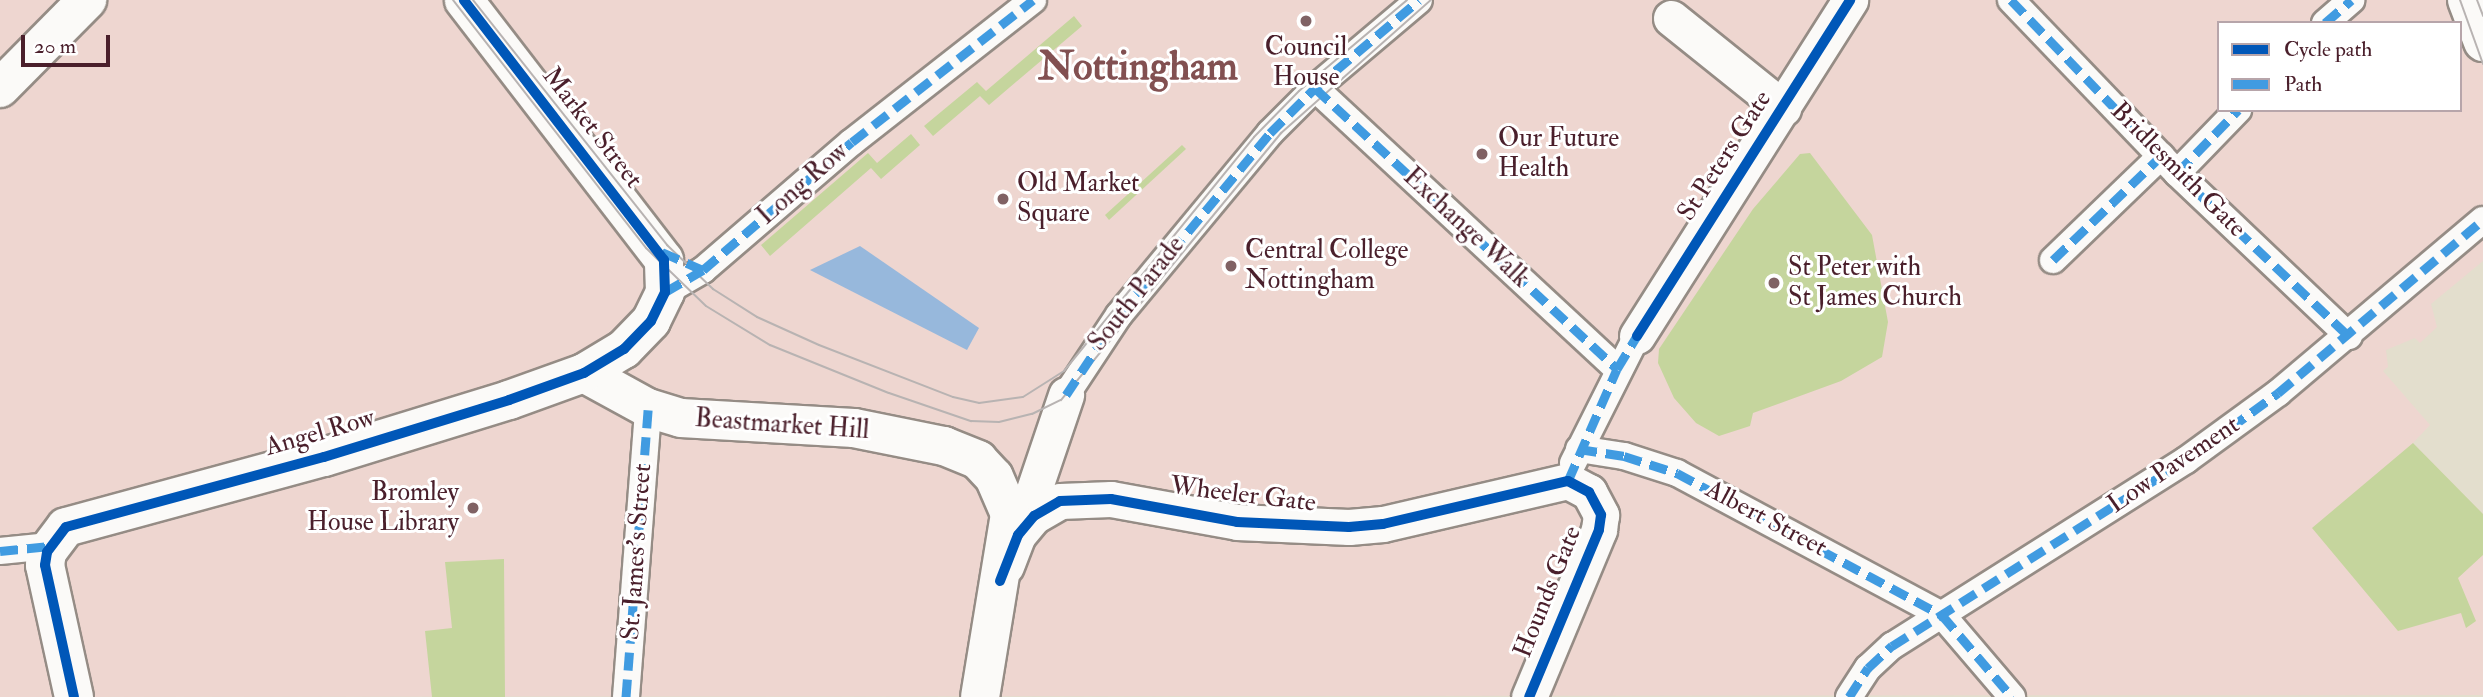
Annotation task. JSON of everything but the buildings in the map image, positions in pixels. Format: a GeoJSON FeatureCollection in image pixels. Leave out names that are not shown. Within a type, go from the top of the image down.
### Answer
{"type":"FeatureCollection","features":[{"type":"Feature","properties":{"kind":"street"},"geometry":{"type":"LineString","coordinates":[[0,88],[87,0]]}},
{"type":"Feature","properties":{"kind":"street","name":"Market Street"},"geometry":{"type":"LineString","coordinates":[[464,0],[657,248],[665,265],[665,292]]}},
{"type":"Feature","properties":{"kind":"street","name":"Long Row"},"geometry":{"type":"LineString","coordinates":[[584,373],[639,337],[665,292],[703,270],[852,142],[1033,0]]}},
{"type":"Feature","properties":{"kind":"street","name":"South Parade"},"geometry":{"type":"LineString","coordinates":[[1018,535],[1066,394],[1077,372],[1136,294],[1244,163],[1315,88],[1419,0]]}},
{"type":"Feature","properties":{"kind":"street","name":"St Peters Gate"},"geometry":{"type":"LineString","coordinates":[[1568,481],[1617,369],[1850,0]]}},
{"type":"Feature","properties":{"kind":"street","name":"Bridlesmith Gate"},"geometry":{"type":"LineString","coordinates":[[2011,0],[2169,165],[2349,336]]}},
{"type":"Feature","properties":{"kind":"street"},"geometry":{"type":"LineString","coordinates":[[2327,21],[2351,0]]}},
{"type":"Feature","properties":{"kind":"street"},"geometry":{"type":"LineString","coordinates":[[2467,0],[2483,42]]}},
{"type":"Feature","properties":{"kind":"street"},"geometry":{"type":"LineString","coordinates":[[1671,18],[1783,108]]}},
{"type":"Feature","properties":{"kind":"street","name":"Exchange Walk"},"geometry":{"type":"LineString","coordinates":[[1315,88],[1617,369]]}},
{"type":"Feature","properties":{"kind":"street"},"geometry":{"type":"LineString","coordinates":[[2053,260],[2235,112]]}},
{"type":"Feature","properties":{"kind":"street","name":"Low Pavement"},"geometry":{"type":"LineString","coordinates":[[1849,697],[1868,668],[1892,646],[2186,460],[2349,336],[2483,220]]}},
{"type":"Feature","properties":{"kind":"street","name":"Market Street"},"geometry":{"type":"LineString","coordinates":[[657,248],[675,262],[703,270]]}},
{"type":"Feature","properties":{"kind":"street","name":"Beastmarket Hill"},"geometry":{"type":"LineString","coordinates":[[584,373],[648,408],[681,418],[877,431],[944,446],[984,466],[1010,514],[1000,581]]}},
{"type":"Feature","properties":{"kind":"street","name":"Angel Row"},"geometry":{"type":"LineString","coordinates":[[58,537],[324,457],[584,373]]}},
{"type":"Feature","properties":{"kind":"street","name":"St. James's Street"},"geometry":{"type":"LineString","coordinates":[[626,697],[648,408]]}},
{"type":"Feature","properties":{"kind":"street","name":"Albert Street"},"geometry":{"type":"LineString","coordinates":[[1580,449],[1624,456],[1677,473],[1942,615]]}},
{"type":"Feature","properties":{"kind":"street","name":"Wheeler Gate"},"geometry":{"type":"LineString","coordinates":[[1000,581],[1018,535],[1034,516],[1060,501],[1111,499],[1237,522],[1349,527],[1383,524],[1568,481]]}},
{"type":"Feature","properties":{"kind":"street","name":"Hounds Gate"},"geometry":{"type":"LineString","coordinates":[[1529,697],[1554,643],[1599,530],[1601,515],[1596,503],[1582,485],[1568,481]]}},
{"type":"Feature","properties":{"kind":"street"},"geometry":{"type":"LineString","coordinates":[[0,551],[58,537]]}},
{"type":"Feature","properties":{"kind":"street"},"geometry":{"type":"LineString","coordinates":[[58,537],[45,565],[47,589],[74,697]]}},
{"type":"Feature","properties":{"kind":"street"},"geometry":{"type":"LineString","coordinates":[[980,697],[1000,581]]}},
{"type":"Feature","properties":{"kind":"street"},"geometry":{"type":"LineString","coordinates":[[1942,615],[2012,697]]}},
{"type":"Feature","properties":{"kind":"shaded area"},"geometry":{"type":"Polygon","coordinates":[[[0,0],[2483,0],[2483,261],[2431,304],[2437,327],[2420,343],[2415,338],[2386,350],[2388,367],[2383,371],[2430,425],[2413,443],[2483,514],[2483,695],[0,697],[0,0]]]}},
{"type":"Feature","properties":{"kind":"green space"},"geometry":{"type":"Polygon","coordinates":[[[1074,16],[1082,26],[989,105],[980,96],[933,136],[924,126],[977,82],[986,91],[1074,16]]]}},
{"type":"Feature","properties":{"kind":"green space"},"geometry":{"type":"Polygon","coordinates":[[[911,134],[920,145],[881,179],[871,168],[770,256],[761,245],[868,153],[877,163],[911,134]]]}},
{"type":"Feature","properties":{"kind":"green space"},"geometry":{"type":"Polygon","coordinates":[[[1182,145],[1186,149],[1109,220],[1105,215],[1182,145]]]}},
{"type":"Feature","properties":{"kind":"green space"},"geometry":{"type":"Polygon","coordinates":[[[1810,153],[1872,235],[1888,322],[1882,357],[1841,381],[1753,413],[1750,426],[1719,436],[1696,423],[1674,398],[1658,363],[1659,349],[1753,209],[1800,154],[1810,153]]]}},
{"type":"Feature","properties":{"kind":"green space"},"geometry":{"type":"Polygon","coordinates":[[[2413,443],[2483,514],[2483,555],[2458,578],[2476,621],[2466,628],[2461,613],[2398,631],[2312,528],[2413,443]]]}},
{"type":"Feature","properties":{"kind":"green space"},"geometry":{"type":"Polygon","coordinates":[[[504,559],[505,697],[432,697],[425,631],[452,628],[445,562],[504,559]]]}},
{"type":"Feature","properties":{"kind":"water"},"geometry":{"type":"Polygon","coordinates":[[[860,246],[979,328],[967,350],[810,270],[860,246]]]}},
{"type":"Feature","properties":{"kind":"tram line"},"geometry":{"type":"LineString","coordinates":[[453,0],[646,248],[706,306],[770,345],[889,393],[971,421],[999,422],[1032,414],[1061,400],[1281,133],[1431,0]]}},
{"type":"Feature","properties":{"kind":"tram line"},"geometry":{"type":"LineString","coordinates":[[473,0],[667,245],[713,289],[757,317],[819,345],[953,397],[979,403],[1023,397],[1064,371],[1254,137],[1299,91],[1407,0]]}},
{"type":"Feature","properties":{"kind":"tram line"},"geometry":{"type":"LineString","coordinates":[[2460,0],[2483,64]]}},
{"type":"Feature","properties":{"kind":"tram line"},"geometry":{"type":"LineString","coordinates":[[2477,0],[2483,16]]}},
{"type":"Feature","properties":{"kind":"marked path"},"geometry":{"type":"LineString","coordinates":[[665,292],[703,270],[852,142],[1033,0]]}},
{"type":"Feature","properties":{"kind":"marked path"},"geometry":{"type":"LineString","coordinates":[[1066,395],[1119,315],[1270,133],[1315,88],[1419,0]]}},
{"type":"Feature","properties":{"kind":"marked path"},"geometry":{"type":"LineString","coordinates":[[2011,0],[2177,173],[2349,336]]}},
{"type":"Feature","properties":{"kind":"marked path"},"geometry":{"type":"LineString","coordinates":[[2327,21],[2351,0]]}},
{"type":"Feature","properties":{"kind":"marked path"},"geometry":{"type":"LineString","coordinates":[[1315,88],[1617,369]]}},
{"type":"Feature","properties":{"kind":"marked path"},"geometry":{"type":"LineString","coordinates":[[2177,173],[2236,112]]}},
{"type":"Feature","properties":{"kind":"marked path"},"geometry":{"type":"LineString","coordinates":[[2053,260],[2161,156]]}},
{"type":"Feature","properties":{"kind":"marked path"},"geometry":{"type":"LineString","coordinates":[[1849,697],[1868,668],[1892,646],[2186,460],[2278,393],[2483,220]]}},
{"type":"Feature","properties":{"kind":"marked path"},"geometry":{"type":"LineString","coordinates":[[662,252],[703,270]]}},
{"type":"Feature","properties":{"kind":"marked path"},"geometry":{"type":"LineString","coordinates":[[1568,481],[1617,369],[1637,336]]}},
{"type":"Feature","properties":{"kind":"marked path"},"geometry":{"type":"LineString","coordinates":[[626,697],[648,408]]}},
{"type":"Feature","properties":{"kind":"marked path"},"geometry":{"type":"LineString","coordinates":[[1579,449],[1624,456],[1677,473],[1942,615],[2012,697]]}},
{"type":"Feature","properties":{"kind":"marked path"},"geometry":{"type":"LineString","coordinates":[[0,551],[50,546]]}},
{"type":"Feature","properties":{"kind":"cycle path"},"geometry":{"type":"LineString","coordinates":[[74,697],[45,565],[47,552],[66,527],[324,457],[509,400],[584,373],[624,349],[651,321],[665,292],[664,260],[464,0]]}},
{"type":"Feature","properties":{"kind":"cycle path"},"geometry":{"type":"LineString","coordinates":[[1637,336],[1850,0]]}},
{"type":"Feature","properties":{"kind":"cycle path"},"geometry":{"type":"LineString","coordinates":[[1000,581],[1018,535],[1034,516],[1060,501],[1111,499],[1237,522],[1349,527],[1383,524],[1568,481],[1589,492],[1601,515],[1599,530],[1529,697]]}},
{"type":"Feature","properties":{"kind":"place","name":"Council House"},"geometry":{"type":"Point","coordinates":[1306,21]}},
{"type":"Feature","properties":{"kind":"place","name":"Our Future Health"},"geometry":{"type":"Point","coordinates":[1482,154]}},
{"type":"Feature","properties":{"kind":"place","name":"Old Market Square"},"geometry":{"type":"Point","coordinates":[1003,199]}},
{"type":"Feature","properties":{"kind":"place","name":"Central College Nottingham"},"geometry":{"type":"Point","coordinates":[1231,266]}},
{"type":"Feature","properties":{"kind":"place","name":"St Peter with St James Church"},"geometry":{"type":"Point","coordinates":[1774,283]}},
{"type":"Feature","properties":{"kind":"place","name":"Bromley House Library"},"geometry":{"type":"Point","coordinates":[473,508]}},
{"type":"Feature","properties":{"kind":"district","name":"Nottingham"},"geometry":{"type":"Point","coordinates":[1138,67]}}]}
